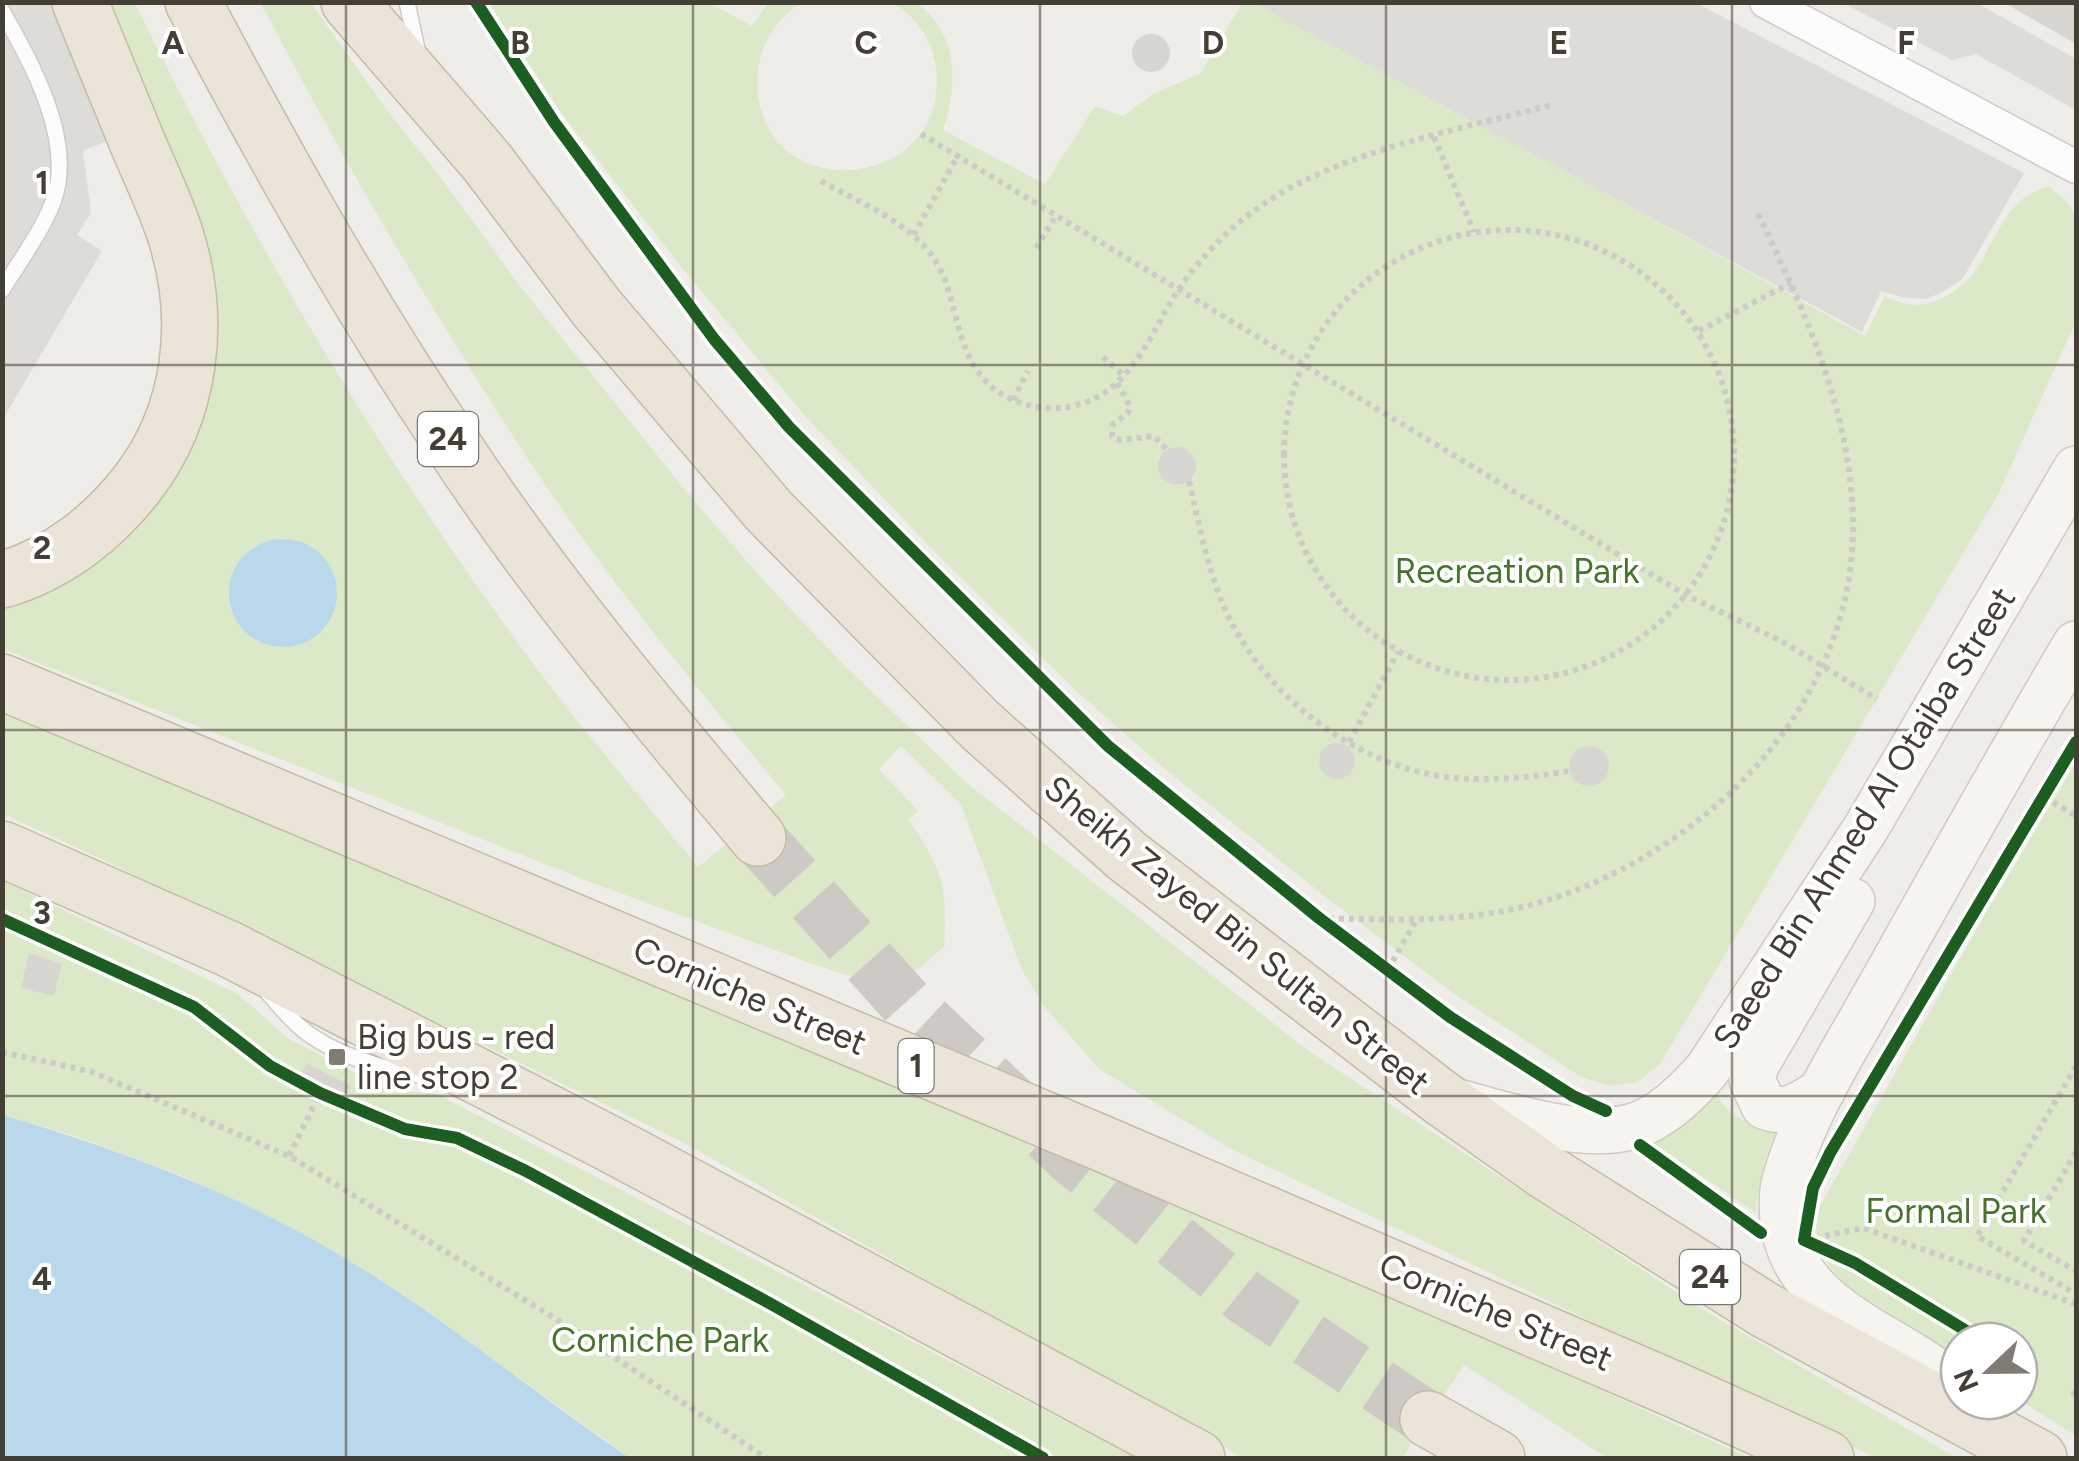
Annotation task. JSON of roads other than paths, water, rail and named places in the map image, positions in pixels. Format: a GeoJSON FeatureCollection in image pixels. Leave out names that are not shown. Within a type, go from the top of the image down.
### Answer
{"type":"FeatureCollection","features":[{"type":"Feature","properties":{"kind":"highway"},"geometry":{"type":"LineString","coordinates":[[2,580],[54,558],[96,530],[124,502],[150,466],[174,420],[187,372],[191,320],[176,238],[80,2]]}},
{"type":"Feature","properties":{"kind":"highway","name":"24"},"geometry":{"type":"LineString","coordinates":[[193,2],[273,153],[363,308],[456,450],[582,624],[758,838]]}},
{"type":"Feature","properties":{"kind":"highway","name":"Sheikh Zayed Bin Sultan Street"},"geometry":{"type":"LineString","coordinates":[[349,2],[487,162],[596,307],[768,511],[980,726],[1127,856],[1440,1097],[1654,1243],[1830,1346],[1939,1396]]}},
{"type":"Feature","properties":{"kind":"highway","name":"Corniche Street"},"geometry":{"type":"LineString","coordinates":[[2,682],[1101,1143],[1826,1458]]}},
{"type":"Feature","properties":{"kind":"highway"},"geometry":{"type":"LineString","coordinates":[[2,849],[229,949],[610,1144],[1197,1458]]}},
{"type":"Feature","properties":{"kind":"highway"},"geometry":{"type":"LineString","coordinates":[[1428,1419],[1497,1458]]}},
{"type":"Feature","properties":{"kind":"highway","name":"Sheikh Zayed Bin Sultan Street"},"geometry":{"type":"LineString","coordinates":[[1989,1421],[2040,1458]]}},
{"type":"Feature","properties":{"kind":"main road","name":"Saeed Bin Ahmed Al Otaiba Street"},"geometry":{"type":"LineString","coordinates":[[1440,1097],[1572,1130],[1624,1128],[1652,1120],[1689,1091],[1708,1070],[1866,828],[2076,469]]}},
{"type":"Feature","properties":{"kind":"main road"},"geometry":{"type":"LineString","coordinates":[[1939,1371],[1833,1304],[1810,1282],[1785,1237],[1782,1189],[1822,1091],[2076,644]]}},
{"type":"Feature","properties":{"kind":"main road"},"geometry":{"type":"LineString","coordinates":[[1822,1091],[1789,1110],[1772,1110],[1764,1106],[1752,1080],[1756,1065],[1861,884],[1868,847],[1866,828]]}},
{"type":"Feature","properties":{"kind":"street"},"geometry":{"type":"LineString","coordinates":[[1766,2],[2076,167]]}},
{"type":"Feature","properties":{"kind":"lane"},"geometry":{"type":"LineString","coordinates":[[407,2],[420,63]]}},
{"type":"Feature","properties":{"kind":"lane"},"geometry":{"type":"LineString","coordinates":[[2,10],[28,56],[54,127],[59,169],[50,208],[2,290]]}},
{"type":"Feature","properties":{"kind":"water"},"geometry":{"type":"Polygon","coordinates":[[[283,539],[304,543],[321,555],[333,572],[337,593],[333,614],[321,631],[304,643],[283,647],[262,643],[245,631],[233,614],[229,593],[233,572],[245,555],[262,543],[283,539]]]}},
{"type":"Feature","properties":{"kind":"water"},"geometry":{"type":"Polygon","coordinates":[[[3,1115],[175,1174],[298,1232],[413,1302],[630,1458],[3,1458],[3,1115]]]}},
{"type":"Feature","properties":{"kind":"tunnel"},"geometry":{"type":"LineString","coordinates":[[758,838],[908,1005],[1072,1158],[1246,1298],[1428,1419]]}},
{"type":"Feature","properties":{"kind":"place","name":"Big bus - red line stop 2"},"geometry":{"type":"Point","coordinates":[337,1057]}},
{"type":"Feature","properties":{"kind":"park label","name":"Recreation Park"},"geometry":{"type":"Point","coordinates":[1517,571]}},
{"type":"Feature","properties":{"kind":"park label","name":"Formal Park"},"geometry":{"type":"Point","coordinates":[1956,1211]}},
{"type":"Feature","properties":{"kind":"park label","name":"Corniche Park"},"geometry":{"type":"Point","coordinates":[660,1340]}}]}
